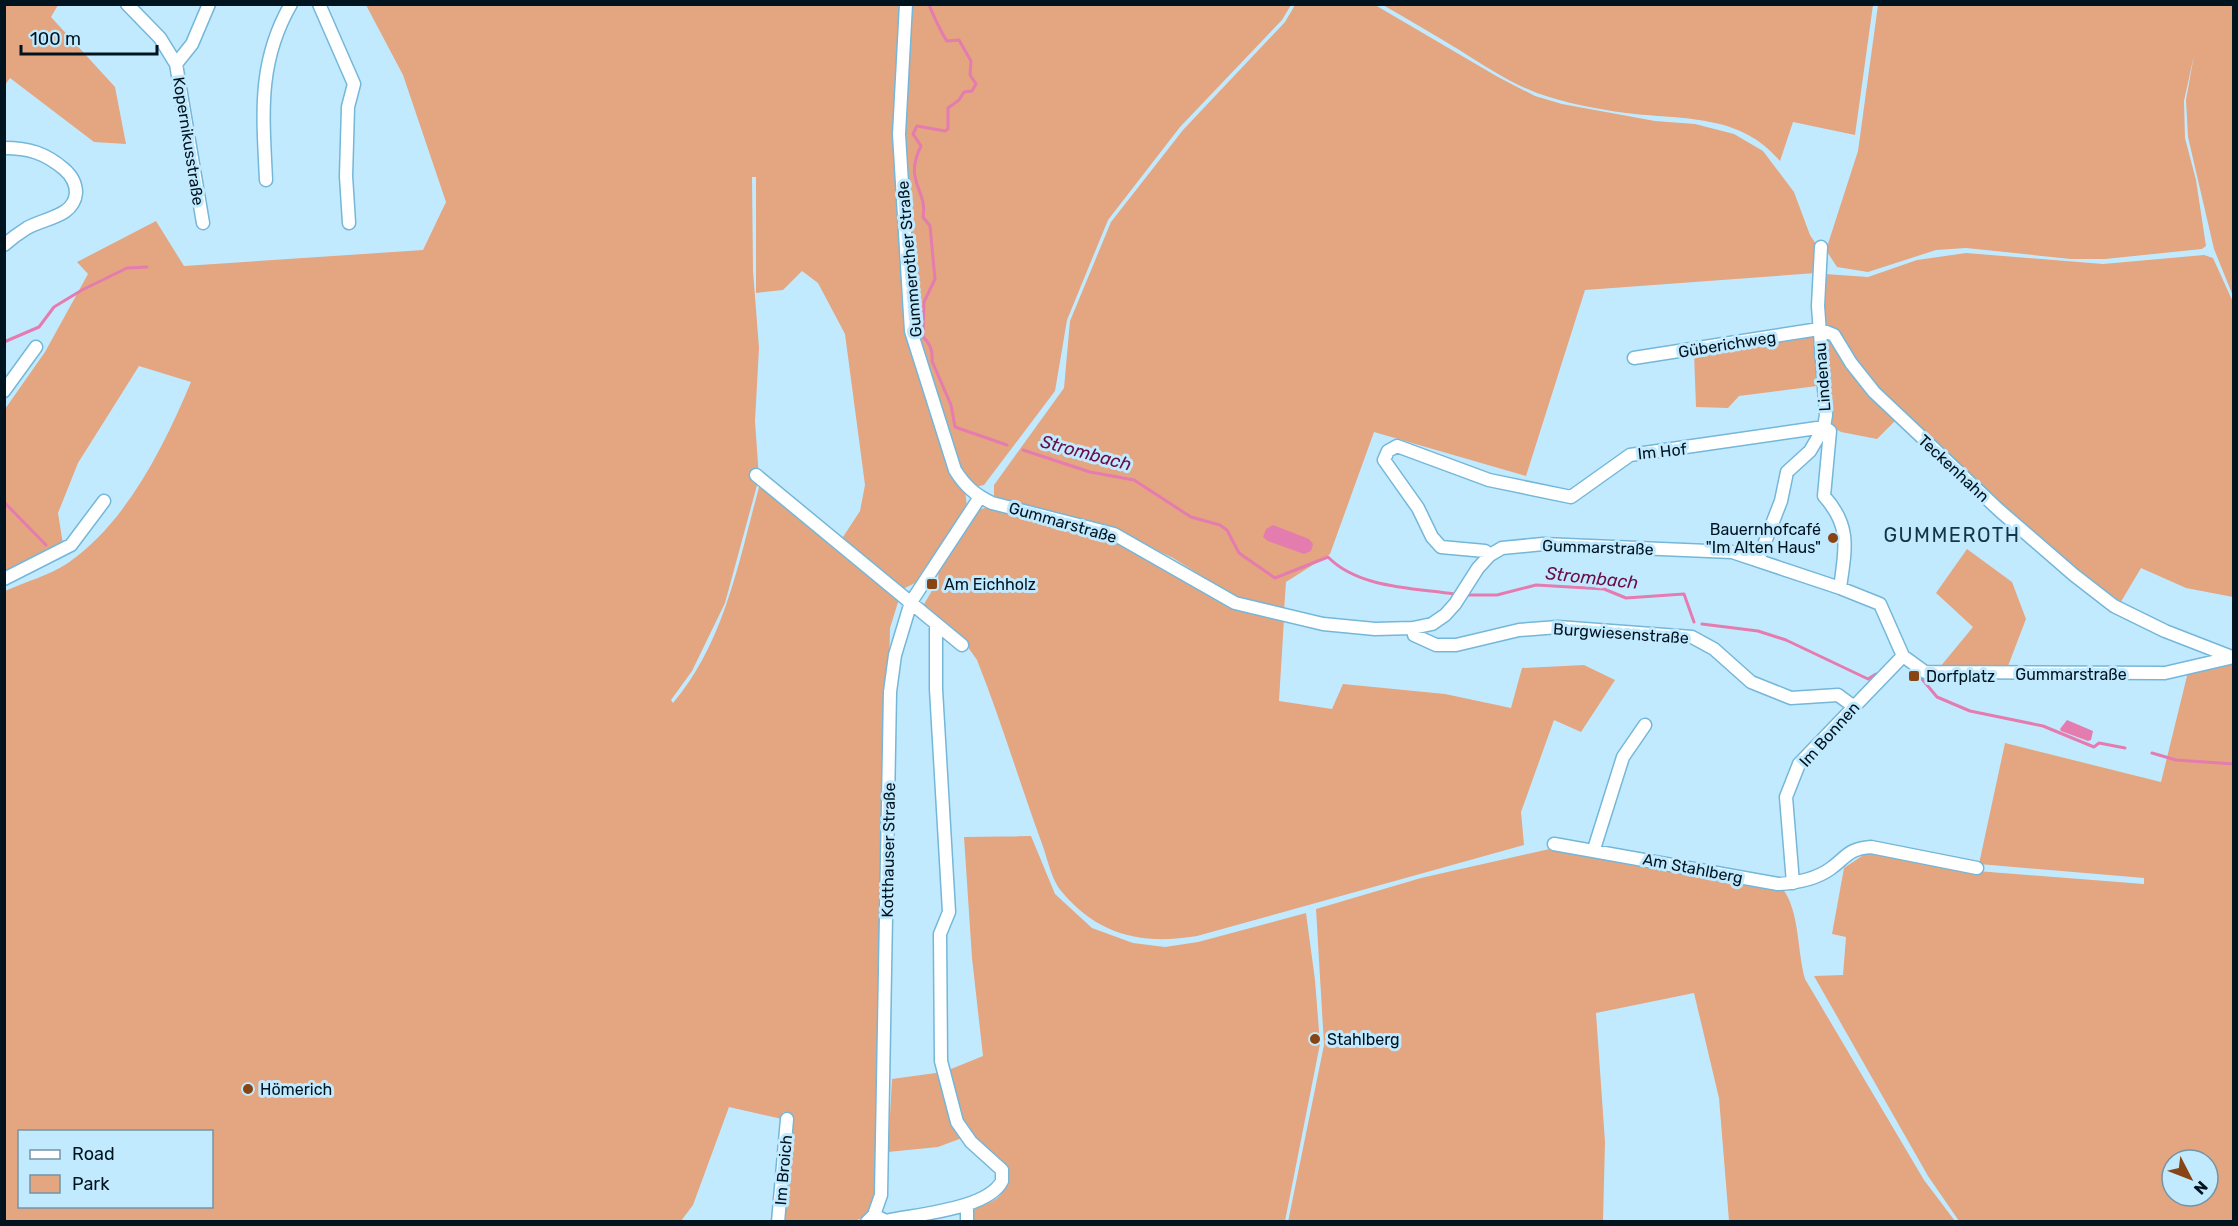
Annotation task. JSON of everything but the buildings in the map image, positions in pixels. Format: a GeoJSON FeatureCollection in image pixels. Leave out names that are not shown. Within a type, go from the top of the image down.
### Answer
{"type":"FeatureCollection","features":[{"type":"Feature","properties":{"kind":"street","name":"Kopernikusstraße"},"geometry":{"type":"LineString","coordinates":[[127,4],[160,38],[176,64],[203,223]]}},
{"type":"Feature","properties":{"kind":"street"},"geometry":{"type":"LineString","coordinates":[[176,64],[192,44],[209,4]]}},
{"type":"Feature","properties":{"kind":"street"},"geometry":{"type":"LineString","coordinates":[[266,180],[263,122],[265,67],[282,21],[291,4]]}},
{"type":"Feature","properties":{"kind":"street"},"geometry":{"type":"LineString","coordinates":[[319,4],[354,84],[348,107],[346,176],[349,223]]}},
{"type":"Feature","properties":{"kind":"street","name":"Gummerother Straße"},"geometry":{"type":"LineString","coordinates":[[906,4],[899,134],[911,331],[955,470],[966,487],[980,497]]}},
{"type":"Feature","properties":{"kind":"street"},"geometry":{"type":"LineString","coordinates":[[4,148],[29,148],[51,158],[70,174],[76,188],[75,202],[67,211],[27,228],[4,245]]}},
{"type":"Feature","properties":{"kind":"street","name":"Lindenau"},"geometry":{"type":"LineString","coordinates":[[1758,560],[1781,501],[1787,472],[1810,451],[1824,428],[1826,415],[1819,329],[1821,247]]}},
{"type":"Feature","properties":{"kind":"street","name":"Güberichweg"},"geometry":{"type":"LineString","coordinates":[[1634,358],[1819,329]]}},
{"type":"Feature","properties":{"kind":"street","name":"Teckenhahn"},"geometry":{"type":"LineString","coordinates":[[1819,329],[1834,335],[1851,363],[1882,399],[2000,511],[2074,575],[2114,606],[2165,631],[2233,657]]}},
{"type":"Feature","properties":{"kind":"street"},"geometry":{"type":"LineString","coordinates":[[4,391],[36,347]]}},
{"type":"Feature","properties":{"kind":"street"},"geometry":{"type":"LineString","coordinates":[[1824,428],[1830,431],[1824,496],[1834,507],[1846,536],[1840,588]]}},
{"type":"Feature","properties":{"kind":"street","name":"Im Hof"},"geometry":{"type":"LineString","coordinates":[[1384,460],[1388,451],[1397,446],[1489,480],[1571,496],[1630,455],[1824,428]]}},
{"type":"Feature","properties":{"kind":"street","name":"Gummarstraße"},"geometry":{"type":"LineString","coordinates":[[1384,460],[1418,508],[1432,537],[1441,547],[1485,551],[1490,555]]}},
{"type":"Feature","properties":{"kind":"street"},"geometry":{"type":"LineString","coordinates":[[756,475],[962,645]]}},
{"type":"Feature","properties":{"kind":"street","name":"Kotthauser Straße"},"geometry":{"type":"LineString","coordinates":[[871,1218],[881,1195],[885,1090],[890,692],[895,655],[911,602],[980,497]]}},
{"type":"Feature","properties":{"kind":"street","name":"Gummarstraße"},"geometry":{"type":"LineString","coordinates":[[980,497],[993,503],[1114,534],[1235,603],[1252,609],[1323,624],[1375,629],[1413,628],[1432,624],[1445,615],[1478,568],[1490,555],[1502,548],[1543,544],[1717,550],[1758,560],[1880,604],[1903,656],[1915,667],[1938,674],[2165,673],[2233,657]]}},
{"type":"Feature","properties":{"kind":"street"},"geometry":{"type":"LineString","coordinates":[[4,579],[71,545],[104,501]]}},
{"type":"Feature","properties":{"kind":"street"},"geometry":{"type":"LineString","coordinates":[[871,1218],[886,1221],[967,1206],[992,1194],[1002,1181],[1002,1170],[971,1142],[957,1122],[941,1061],[940,934],[949,912],[936,689],[936,625]]}},
{"type":"Feature","properties":{"kind":"street","name":"Burgwiesenstraße"},"geometry":{"type":"LineString","coordinates":[[1413,628],[1414,635],[1436,645],[1456,645],[1520,630],[1558,627],[1692,637],[1714,649],[1751,682],[1791,698],[1838,695],[1853,706]]}},
{"type":"Feature","properties":{"kind":"street","name":"Im Bonnen"},"geometry":{"type":"LineString","coordinates":[[1793,883],[1786,797],[1790,781],[1799,764],[1903,656]]}},
{"type":"Feature","properties":{"kind":"street"},"geometry":{"type":"LineString","coordinates":[[1594,849],[1623,757],[1645,725]]}},
{"type":"Feature","properties":{"kind":"street","name":"Am Stahlberg"},"geometry":{"type":"LineString","coordinates":[[1554,844],[1594,849],[1722,875],[1778,884],[1793,883]]}},
{"type":"Feature","properties":{"kind":"street"},"geometry":{"type":"LineString","coordinates":[[1793,883],[1823,873],[1848,852],[1858,848],[1871,847],[1977,867]]}},
{"type":"Feature","properties":{"kind":"street","name":"Im Broich"},"geometry":{"type":"LineString","coordinates":[[778,1221],[787,1119]]}},
{"type":"Feature","properties":{"kind":"street"},"geometry":{"type":"LineString","coordinates":[[967,1206],[967,1221]]}},
{"type":"Feature","properties":{"kind":"green space"},"geometry":{"type":"Polygon","coordinates":[[[5,4],[58,5],[51,17],[115,87],[126,144],[94,142],[10,78],[5,85],[5,4]]]}},
{"type":"Feature","properties":{"kind":"green space"},"geometry":{"type":"Polygon","coordinates":[[[366,5],[1291,5],[1282,20],[1180,127],[1108,220],[1067,320],[1055,391],[984,485],[974,487],[959,470],[917,328],[905,155],[908,332],[965,491],[967,506],[915,583],[901,590],[841,540],[860,511],[865,485],[845,334],[818,283],[802,271],[783,290],[756,293],[756,177],[752,177],[753,271],[759,348],[755,421],[759,478],[725,603],[692,671],[671,700],[673,703],[691,679],[719,625],[738,567],[761,480],[899,599],[890,628],[877,1198],[864,1217],[855,1221],[780,1221],[785,1205],[791,1114],[783,1112],[782,1119],[729,1107],[693,1205],[681,1221],[5,1221],[5,591],[68,563],[108,526],[126,505],[156,457],[191,382],[139,366],[78,463],[58,513],[63,544],[5,572],[5,409],[45,352],[88,274],[77,262],[156,221],[184,266],[423,250],[446,202],[403,75],[366,5]]]}},
{"type":"Feature","properties":{"kind":"green space"},"geometry":{"type":"Polygon","coordinates":[[[1295,5],[1375,5],[1535,96],[1562,104],[1655,121],[1695,124],[1734,134],[1763,151],[1794,192],[1810,235],[1818,247],[1816,273],[1585,290],[1526,476],[1374,432],[1330,554],[1286,582],[1284,611],[1243,602],[1173,558],[1115,530],[994,496],[994,485],[1064,388],[1070,321],[1111,222],[1183,130],[1285,22],[1295,5]]]}},
{"type":"Feature","properties":{"kind":"green space"},"geometry":{"type":"Polygon","coordinates":[[[1383,5],[1873,5],[1855,135],[1793,122],[1780,161],[1764,145],[1747,134],[1728,127],[1689,119],[1603,110],[1537,93],[1498,74],[1383,5]]]}},
{"type":"Feature","properties":{"kind":"green space"},"geometry":{"type":"Polygon","coordinates":[[[1878,5],[2233,5],[2233,296],[2214,249],[2188,137],[2186,100],[2194,55],[2184,101],[2185,138],[2196,180],[2206,246],[2202,249],[2105,259],[2071,259],[1966,248],[1936,250],[1868,272],[1837,267],[1826,250],[1858,151],[1878,5]]]}},
{"type":"Feature","properties":{"kind":"green space"},"geometry":{"type":"Polygon","coordinates":[[[1966,253],[2103,264],[2204,255],[2213,258],[2233,302],[2233,597],[2186,588],[2141,568],[2119,605],[2075,573],[1877,391],[1822,325],[1825,274],[1868,277],[1917,260],[1966,253]]]}},
{"type":"Feature","properties":{"kind":"green space"},"geometry":{"type":"Polygon","coordinates":[[[1815,334],[1817,386],[1739,396],[1728,408],[1696,407],[1694,353],[1815,334]]]}},
{"type":"Feature","properties":{"kind":"green space"},"geometry":{"type":"Polygon","coordinates":[[[1828,337],[1832,338],[1896,420],[1877,439],[1841,432],[1831,426],[1825,340],[1828,337]]]}},
{"type":"Feature","properties":{"kind":"green space"},"geometry":{"type":"Polygon","coordinates":[[[989,507],[1112,538],[1165,567],[1284,619],[1279,701],[1332,709],[1343,684],[1445,694],[1511,708],[1522,668],[1584,665],[1615,680],[1581,732],[1554,720],[1521,812],[1524,845],[1197,936],[1158,939],[1123,934],[1091,919],[1076,907],[1058,887],[977,660],[965,643],[923,606],[938,580],[939,567],[977,510],[989,507]]]}},
{"type":"Feature","properties":{"kind":"green space"},"geometry":{"type":"Polygon","coordinates":[[[1967,549],[2012,582],[2026,619],[2008,666],[1940,667],[1973,627],[1936,593],[1967,549]]]}},
{"type":"Feature","properties":{"kind":"green space"},"geometry":{"type":"Polygon","coordinates":[[[2233,663],[2233,1221],[1959,1221],[1928,1176],[1814,976],[1843,975],[1846,937],[1832,934],[1844,868],[1868,852],[1977,871],[2144,884],[2144,878],[1979,864],[2005,743],[2161,782],[2188,672],[2233,663]]]}},
{"type":"Feature","properties":{"kind":"green space"},"geometry":{"type":"Polygon","coordinates":[[[1031,836],[1055,894],[1092,928],[1133,943],[1165,947],[1198,942],[1306,913],[1315,980],[1320,1044],[1285,1221],[969,1221],[973,1211],[1001,1194],[1007,1180],[960,1122],[946,1071],[983,1056],[972,958],[964,837],[1031,836]]]}},
{"type":"Feature","properties":{"kind":"green space"},"geometry":{"type":"Polygon","coordinates":[[[1554,848],[1783,889],[1795,921],[1805,979],[1924,1180],[1955,1221],[1729,1221],[1719,1098],[1694,993],[1596,1013],[1605,1142],[1603,1221],[1288,1222],[1324,1045],[1316,909],[1421,878],[1554,848]]]}},
{"type":"Feature","properties":{"kind":"green space"},"geometry":{"type":"Polygon","coordinates":[[[943,1072],[962,1138],[938,1147],[888,1152],[892,1079],[943,1072]]]}},
{"type":"Feature","properties":{"kind":"shaded area"},"geometry":{"type":"Polygon","coordinates":[[[1273,525],[1309,539],[1313,544],[1311,551],[1304,554],[1268,541],[1263,537],[1266,529],[1273,525]]]}},
{"type":"Feature","properties":{"kind":"shaded area"},"geometry":{"type":"Polygon","coordinates":[[[2067,720],[2093,731],[2091,740],[2088,741],[2061,731],[2060,729],[2067,720]]]}},
{"type":"Feature","properties":{"kind":"waterway","name":"Strombach"},"geometry":{"type":"LineString","coordinates":[[929,4],[947,41],[959,40],[971,61],[970,75],[976,84],[972,91],[964,92],[959,100],[948,108],[948,129],[945,131],[917,126],[913,134],[921,146],[914,168],[924,208],[923,217],[930,226],[935,279],[924,302],[923,337],[928,342],[932,361],[951,405],[955,427],[1007,445]]}},
{"type":"Feature","properties":{"kind":"waterway"},"geometry":{"type":"LineString","coordinates":[[4,342],[39,327],[54,307],[82,290],[127,268],[147,267]]}},
{"type":"Feature","properties":{"kind":"waterway","name":"Strombach"},"geometry":{"type":"LineString","coordinates":[[1023,450],[1090,472],[1134,480],[1191,517],[1220,525],[1227,530],[1239,553],[1275,578],[1328,557],[1340,567],[1370,581],[1454,594]]}},
{"type":"Feature","properties":{"kind":"waterway"},"geometry":{"type":"LineString","coordinates":[[4,502],[46,545]]}},
{"type":"Feature","properties":{"kind":"waterway","name":"Strombach"},"geometry":{"type":"LineString","coordinates":[[1468,595],[1497,595],[1536,585],[1604,589],[1626,598],[1684,594],[1694,622]]}},
{"type":"Feature","properties":{"kind":"waterway","name":"Strombach"},"geometry":{"type":"LineString","coordinates":[[1702,624],[1758,631],[1786,640],[1868,679],[1876,674]]}},
{"type":"Feature","properties":{"kind":"waterway","name":"Strombach"},"geometry":{"type":"LineString","coordinates":[[1922,679],[1937,697],[1970,711],[2043,726],[2094,747],[2099,743],[2125,748]]}},
{"type":"Feature","properties":{"kind":"waterway","name":"Strombach"},"geometry":{"type":"LineString","coordinates":[[2152,753],[2176,760],[2234,764]]}},
{"type":"Feature","properties":{"kind":"place","name":"Bauernhofcafé \"Im Alten Haus\""},"geometry":{"type":"Point","coordinates":[1833,538]}},
{"type":"Feature","properties":{"kind":"place","name":"Am Eichholz"},"geometry":{"type":"Point","coordinates":[932,584]}},
{"type":"Feature","properties":{"kind":"place","name":"Dorfplatz"},"geometry":{"type":"Point","coordinates":[1914,676]}},
{"type":"Feature","properties":{"kind":"place","name":"Stahlberg"},"geometry":{"type":"Point","coordinates":[1315,1039]}},
{"type":"Feature","properties":{"kind":"place","name":"Hömerich"},"geometry":{"type":"Point","coordinates":[248,1089]}},
{"type":"Feature","properties":{"kind":"district","name":"GUMMEROTH"},"geometry":{"type":"Point","coordinates":[1952,535]}}]}
